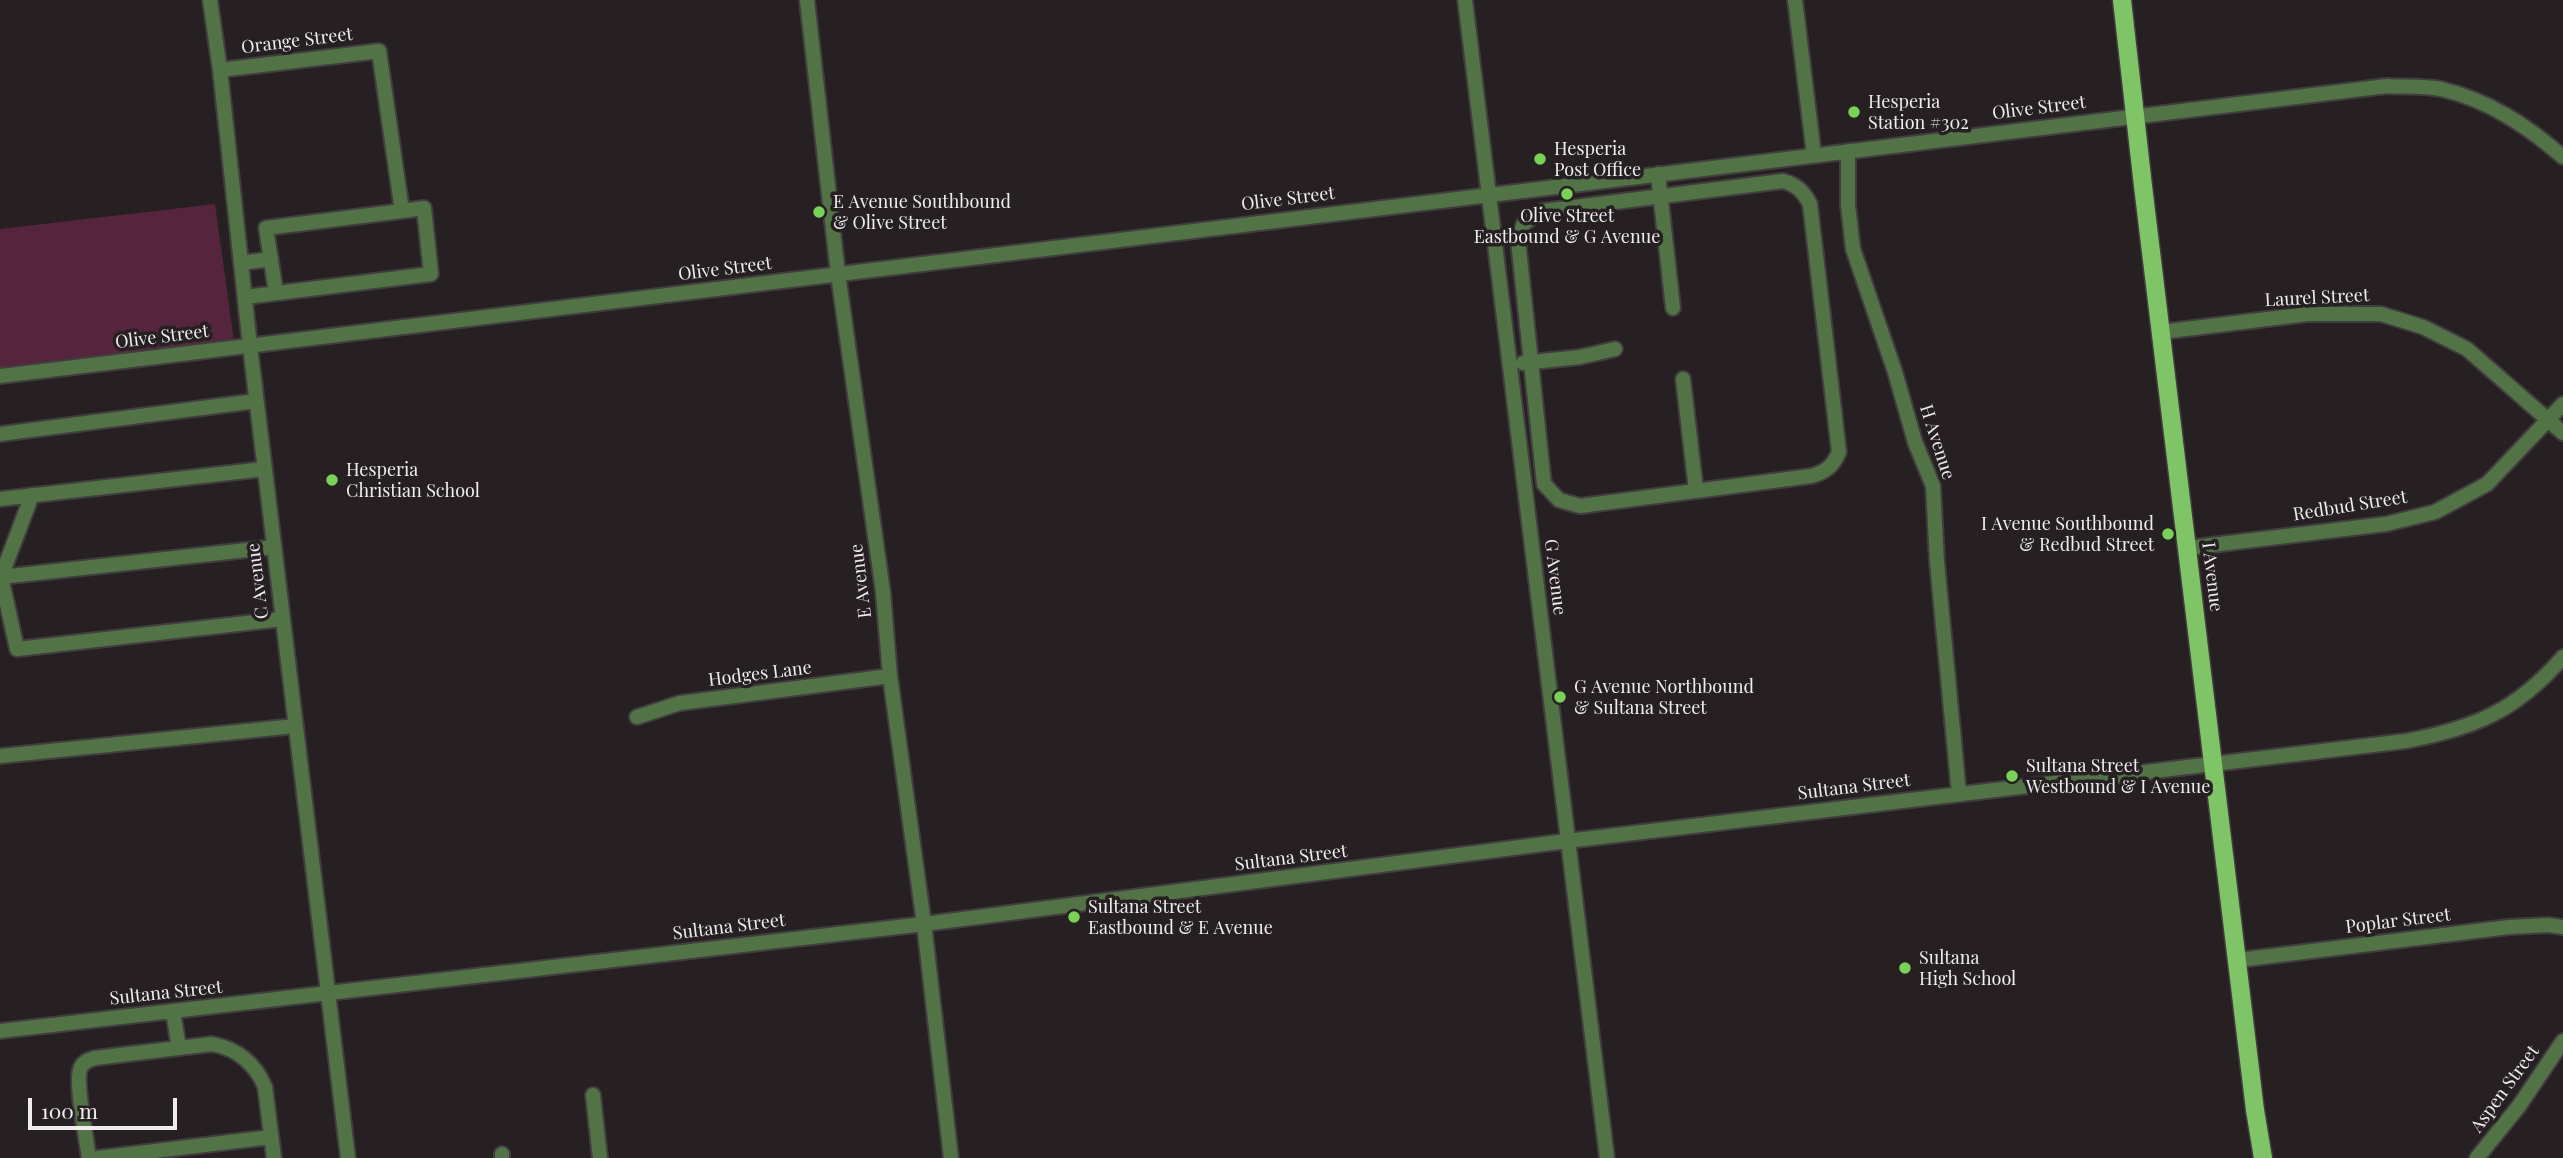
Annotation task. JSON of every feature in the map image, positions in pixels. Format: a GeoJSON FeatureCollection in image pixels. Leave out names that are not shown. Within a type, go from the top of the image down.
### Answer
{"type":"FeatureCollection","features":[{"type":"Feature","properties":{"kind":"main road","name":"I Avenue"},"geometry":{"type":"LineString","coordinates":[[2122,0],[2255,1110],[2263,1158]]}},
{"type":"Feature","properties":{"kind":"street","name":"C Avenue"},"geometry":{"type":"LineString","coordinates":[[210,0],[348,1158]]}},
{"type":"Feature","properties":{"kind":"street","name":"E Avenue"},"geometry":{"type":"LineString","coordinates":[[807,0],[838,274],[883,592],[890,676],[924,924],[951,1158]]}},
{"type":"Feature","properties":{"kind":"street","name":"G Avenue"},"geometry":{"type":"LineString","coordinates":[[1465,0],[1607,1158]]}},
{"type":"Feature","properties":{"kind":"street"},"geometry":{"type":"LineString","coordinates":[[1795,0],[1814,155]]}},
{"type":"Feature","properties":{"kind":"street","name":"Orange Street"},"geometry":{"type":"LineString","coordinates":[[220,70],[379,51],[402,211]]}},
{"type":"Feature","properties":{"kind":"street","name":"Olive Street"},"geometry":{"type":"LineString","coordinates":[[0,376],[2386,86],[2438,89],[2471,98],[2514,118],[2563,157]]}},
{"type":"Feature","properties":{"kind":"street","name":"H Avenue"},"geometry":{"type":"LineString","coordinates":[[1848,151],[1848,205],[1853,249],[1895,372],[1914,442],[1933,486],[1937,562],[1959,794]]}},
{"type":"Feature","properties":{"kind":"street"},"geometry":{"type":"LineString","coordinates":[[1658,174],[1673,308]]}},
{"type":"Feature","properties":{"kind":"street"},"geometry":{"type":"LineString","coordinates":[[1783,181],[1796,185],[1810,204],[1839,452],[1834,463],[1822,473],[1580,506],[1559,500],[1544,484],[1530,363],[1518,240],[1524,223],[1543,211],[1783,181]]}},
{"type":"Feature","properties":{"kind":"street"},"geometry":{"type":"LineString","coordinates":[[245,297],[431,274],[424,208],[266,228],[276,293]]}},
{"type":"Feature","properties":{"kind":"street"},"geometry":{"type":"LineString","coordinates":[[241,264],[271,259]]}},
{"type":"Feature","properties":{"kind":"street","name":"Laurel Street"},"geometry":{"type":"LineString","coordinates":[[2161,331],[2308,314],[2381,314],[2423,327],[2467,349],[2563,433]]}},
{"type":"Feature","properties":{"kind":"street"},"geometry":{"type":"LineString","coordinates":[[1509,364],[1580,357],[1615,349]]}},
{"type":"Feature","properties":{"kind":"street"},"geometry":{"type":"LineString","coordinates":[[1683,379],[1696,490]]}},
{"type":"Feature","properties":{"kind":"street"},"geometry":{"type":"LineString","coordinates":[[0,434],[256,401]]}},
{"type":"Feature","properties":{"kind":"street","name":"Redbud Street"},"geometry":{"type":"LineString","coordinates":[[2187,548],[2386,524],[2435,512],[2487,484],[2563,404]]}},
{"type":"Feature","properties":{"kind":"street"},"geometry":{"type":"LineString","coordinates":[[0,499],[264,470]]}},
{"type":"Feature","properties":{"kind":"street"},"geometry":{"type":"LineString","coordinates":[[32,495],[1,577],[17,649],[282,619]]}},
{"type":"Feature","properties":{"kind":"street"},"geometry":{"type":"LineString","coordinates":[[1,577],[274,547]]}},
{"type":"Feature","properties":{"kind":"street","name":"Sultana Street"},"geometry":{"type":"LineString","coordinates":[[0,1031],[924,924],[1567,841],[2406,741],[2455,731],[2507,708],[2529,692],[2563,657]]}},
{"type":"Feature","properties":{"kind":"street","name":"Hodges Lane"},"geometry":{"type":"LineString","coordinates":[[637,717],[680,704],[890,676]]}},
{"type":"Feature","properties":{"kind":"street"},"geometry":{"type":"LineString","coordinates":[[0,756],[295,726]]}},
{"type":"Feature","properties":{"kind":"street","name":"Poplar Street"},"geometry":{"type":"LineString","coordinates":[[2238,960],[2509,927],[2563,927]]}},
{"type":"Feature","properties":{"kind":"street"},"geometry":{"type":"LineString","coordinates":[[173,1012],[179,1045]]}},
{"type":"Feature","properties":{"kind":"street","name":"Aspen Street"},"geometry":{"type":"LineString","coordinates":[[2477,1158],[2519,1106],[2563,1041]]}},
{"type":"Feature","properties":{"kind":"street"},"geometry":{"type":"LineString","coordinates":[[89,1158],[79,1079],[82,1065],[95,1058],[179,1045],[212,1044],[223,1046],[245,1057],[261,1078],[265,1087],[274,1158]]}},
{"type":"Feature","properties":{"kind":"street"},"geometry":{"type":"LineString","coordinates":[[593,1095],[600,1158]]}},
{"type":"Feature","properties":{"kind":"street"},"geometry":{"type":"LineString","coordinates":[[97,1158],[271,1137]]}},
{"type":"Feature","properties":{"kind":"shaded area"},"geometry":{"type":"Polygon","coordinates":[[[215,204],[234,341],[0,369],[0,229],[215,204]]]}},
{"type":"Feature","properties":{"kind":"place","name":"Hesperia Station #302"},"geometry":{"type":"Point","coordinates":[1854,112]}},
{"type":"Feature","properties":{"kind":"place","name":"Hesperia Post Office"},"geometry":{"type":"Point","coordinates":[1540,159]}},
{"type":"Feature","properties":{"kind":"place","name":"Olive Street Eastbound & G Avenue"},"geometry":{"type":"Point","coordinates":[1567,194]}},
{"type":"Feature","properties":{"kind":"place","name":"E Avenue Southbound & Olive Street"},"geometry":{"type":"Point","coordinates":[819,212]}},
{"type":"Feature","properties":{"kind":"place","name":"Hesperia Christian School"},"geometry":{"type":"Point","coordinates":[332,480]}},
{"type":"Feature","properties":{"kind":"place","name":"I Avenue Southbound & Redbud Street"},"geometry":{"type":"Point","coordinates":[2168,534]}},
{"type":"Feature","properties":{"kind":"place","name":"G Avenue Northbound & Sultana Street"},"geometry":{"type":"Point","coordinates":[1560,697]}},
{"type":"Feature","properties":{"kind":"place","name":"Sultana Street Westbound & I Avenue"},"geometry":{"type":"Point","coordinates":[2012,776]}},
{"type":"Feature","properties":{"kind":"place","name":"Sultana Street Eastbound & E Avenue"},"geometry":{"type":"Point","coordinates":[1074,917]}},
{"type":"Feature","properties":{"kind":"place","name":"Sultana High School"},"geometry":{"type":"Point","coordinates":[1905,968]}}]}
